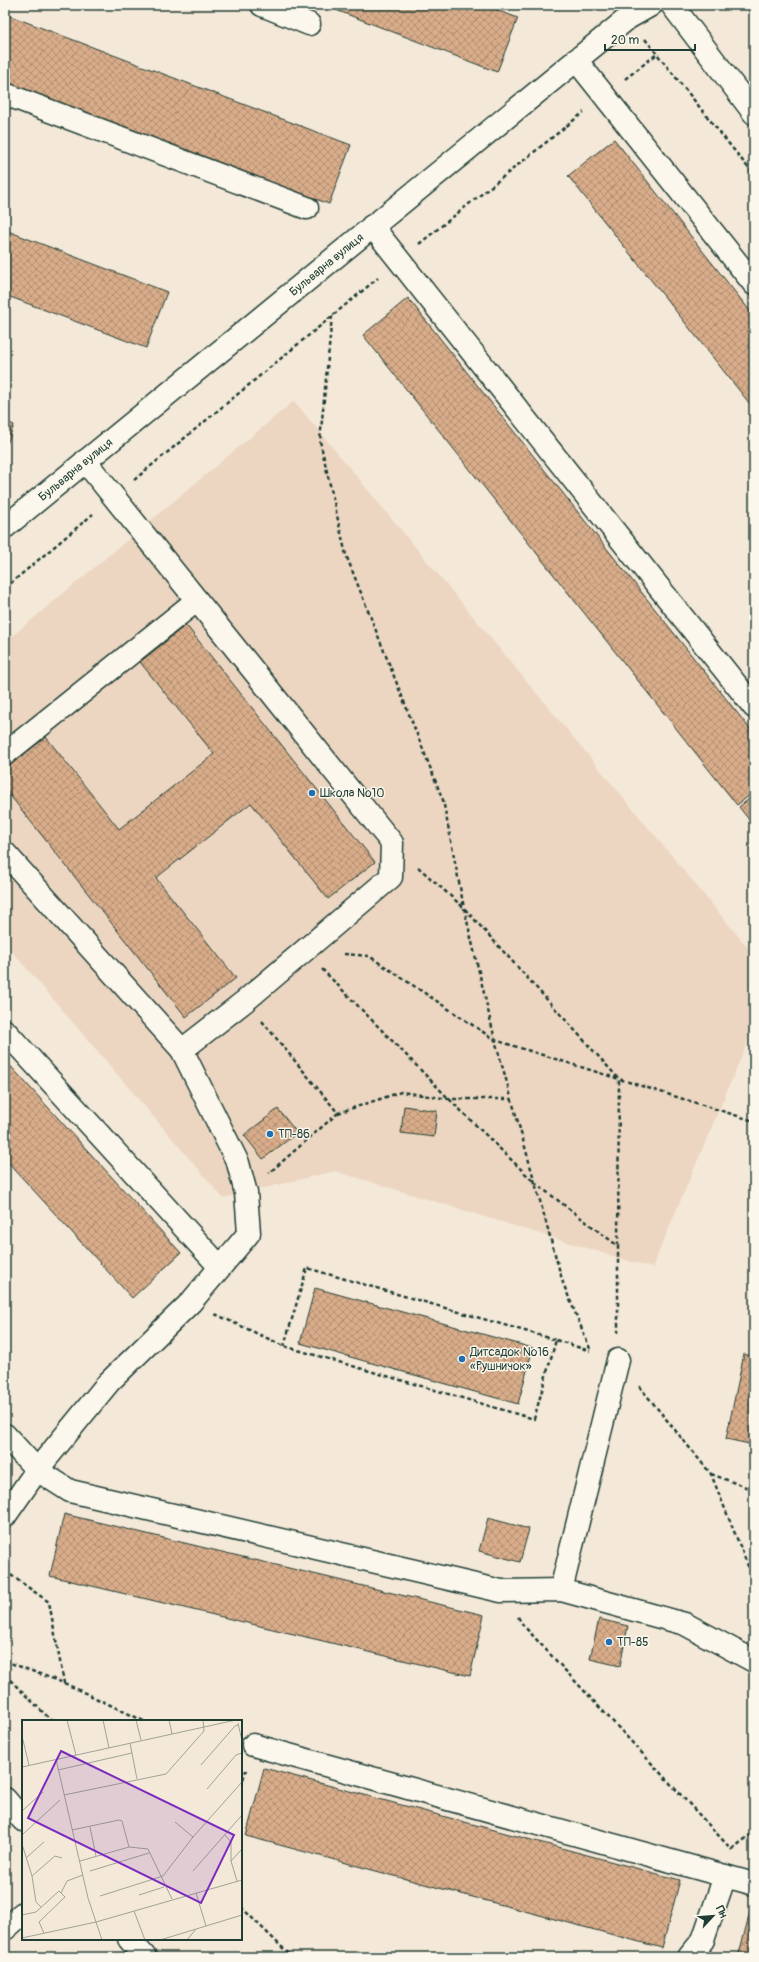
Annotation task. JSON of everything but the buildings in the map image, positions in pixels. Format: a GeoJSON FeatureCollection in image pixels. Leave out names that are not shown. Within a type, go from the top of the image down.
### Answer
{"type":"FeatureCollection","features":[{"type":"Feature","properties":{"kind":"street"},"geometry":{"type":"LineString","coordinates":[[262,5],[309,24]]}},
{"type":"Feature","properties":{"kind":"street","name":"Бульварна вулиця"},"geometry":{"type":"LineString","coordinates":[[5,527],[576,60],[628,18],[650,5]]}},
{"type":"Feature","properties":{"kind":"street"},"geometry":{"type":"LineString","coordinates":[[672,5],[754,113]]}},
{"type":"Feature","properties":{"kind":"street"},"geometry":{"type":"LineString","coordinates":[[576,60],[754,284]]}},
{"type":"Feature","properties":{"kind":"street"},"geometry":{"type":"LineString","coordinates":[[5,94],[307,208]]}},
{"type":"Feature","properties":{"kind":"street"},"geometry":{"type":"LineString","coordinates":[[372,226],[754,707]]}},
{"type":"Feature","properties":{"kind":"street"},"geometry":{"type":"LineString","coordinates":[[85,461],[392,843],[391,877],[246,1001],[182,1050]]}},
{"type":"Feature","properties":{"kind":"street"},"geometry":{"type":"LineString","coordinates":[[5,754],[196,601]]}},
{"type":"Feature","properties":{"kind":"street"},"geometry":{"type":"LineString","coordinates":[[5,853],[182,1050],[238,1164],[246,1194],[249,1233],[191,1302],[109,1382],[37,1470],[5,1516]]}},
{"type":"Feature","properties":{"kind":"street"},"geometry":{"type":"LineString","coordinates":[[5,1031],[220,1267]]}},
{"type":"Feature","properties":{"kind":"street"},"geometry":{"type":"LineString","coordinates":[[561,1590],[618,1360]]}},
{"type":"Feature","properties":{"kind":"street"},"geometry":{"type":"LineString","coordinates":[[5,1435],[37,1470],[70,1491],[501,1591],[561,1590],[685,1624],[754,1661]]}},
{"type":"Feature","properties":{"kind":"street"},"geometry":{"type":"LineString","coordinates":[[253,1745],[754,1884]]}},
{"type":"Feature","properties":{"kind":"street"},"geometry":{"type":"LineString","coordinates":[[5,1799],[22,1819]]}},
{"type":"Feature","properties":{"kind":"street"},"geometry":{"type":"LineString","coordinates":[[689,1957],[702,1940],[726,1876]]}},
{"type":"Feature","properties":{"kind":"street"},"geometry":{"type":"LineString","coordinates":[[5,1929],[22,1913]]}},
{"type":"Feature","properties":{"kind":"street"},"geometry":{"type":"LineString","coordinates":[[130,1940],[145,1957]]}},
{"type":"Feature","properties":{"kind":"path"},"geometry":{"type":"LineString","coordinates":[[332,316],[320,441],[346,555],[443,800],[464,908],[495,1040],[563,1283],[591,1351]]}},
{"type":"Feature","properties":{"kind":"path"},"geometry":{"type":"LineString","coordinates":[[392,843],[464,908],[619,1079],[618,1360]]}},
{"type":"Feature","properties":{"kind":"path"},"geometry":{"type":"LineString","coordinates":[[304,950],[369,956],[495,1040],[754,1121]]}},
{"type":"Feature","properties":{"kind":"path"},"geometry":{"type":"LineString","coordinates":[[304,950],[449,1099],[535,1184],[618,1246]]}},
{"type":"Feature","properties":{"kind":"path"},"geometry":{"type":"LineString","coordinates":[[246,1001],[338,1113]]}},
{"type":"Feature","properties":{"kind":"path"},"geometry":{"type":"LineString","coordinates":[[246,1194],[338,1113],[401,1092],[449,1099],[511,1098]]}},
{"type":"Feature","properties":{"kind":"path"},"geometry":{"type":"LineString","coordinates":[[284,1346],[307,1268],[556,1340],[618,1360],[711,1474],[754,1582]]}},
{"type":"Feature","properties":{"kind":"path"},"geometry":{"type":"LineString","coordinates":[[191,1302],[284,1346],[534,1418],[556,1340]]}},
{"type":"Feature","properties":{"kind":"path"},"geometry":{"type":"LineString","coordinates":[[711,1474],[754,1490]]}},
{"type":"Feature","properties":{"kind":"path"},"geometry":{"type":"LineString","coordinates":[[5,1571],[49,1602],[64,1683]]}},
{"type":"Feature","properties":{"kind":"path"},"geometry":{"type":"LineString","coordinates":[[501,1591],[523,1625],[732,1849]]}},
{"type":"Feature","properties":{"kind":"path"},"geometry":{"type":"LineString","coordinates":[[5,1661],[64,1683],[142,1720]]}},
{"type":"Feature","properties":{"kind":"path"},"geometry":{"type":"LineString","coordinates":[[5,1675],[51,1720]]}},
{"type":"Feature","properties":{"kind":"path"},"geometry":{"type":"LineString","coordinates":[[726,1876],[732,1849],[754,1832]]}},
{"type":"Feature","properties":{"kind":"path"},"geometry":{"type":"LineString","coordinates":[[242,1908],[292,1957]]}},
{"type":"Feature","properties":{"kind":"shaded area","name":"Школа №10"},"geometry":{"type":"Polygon","coordinates":[[[294,401],[754,955],[754,1027],[652,1268],[335,1171],[223,1198],[5,943],[5,642],[294,401]]]}},
{"type":"Feature","properties":{"kind":"place","name":"Школа №10"},"geometry":{"type":"Point","coordinates":[312,793]}},
{"type":"Feature","properties":{"kind":"place","name":"ТП-86"},"geometry":{"type":"Point","coordinates":[270,1134]}},
{"type":"Feature","properties":{"kind":"place","name":"Дитсадок №16 «Рушничок»"},"geometry":{"type":"Point","coordinates":[462,1359]}},
{"type":"Feature","properties":{"kind":"place","name":"ТП-85"},"geometry":{"type":"Point","coordinates":[609,1642]}}]}
